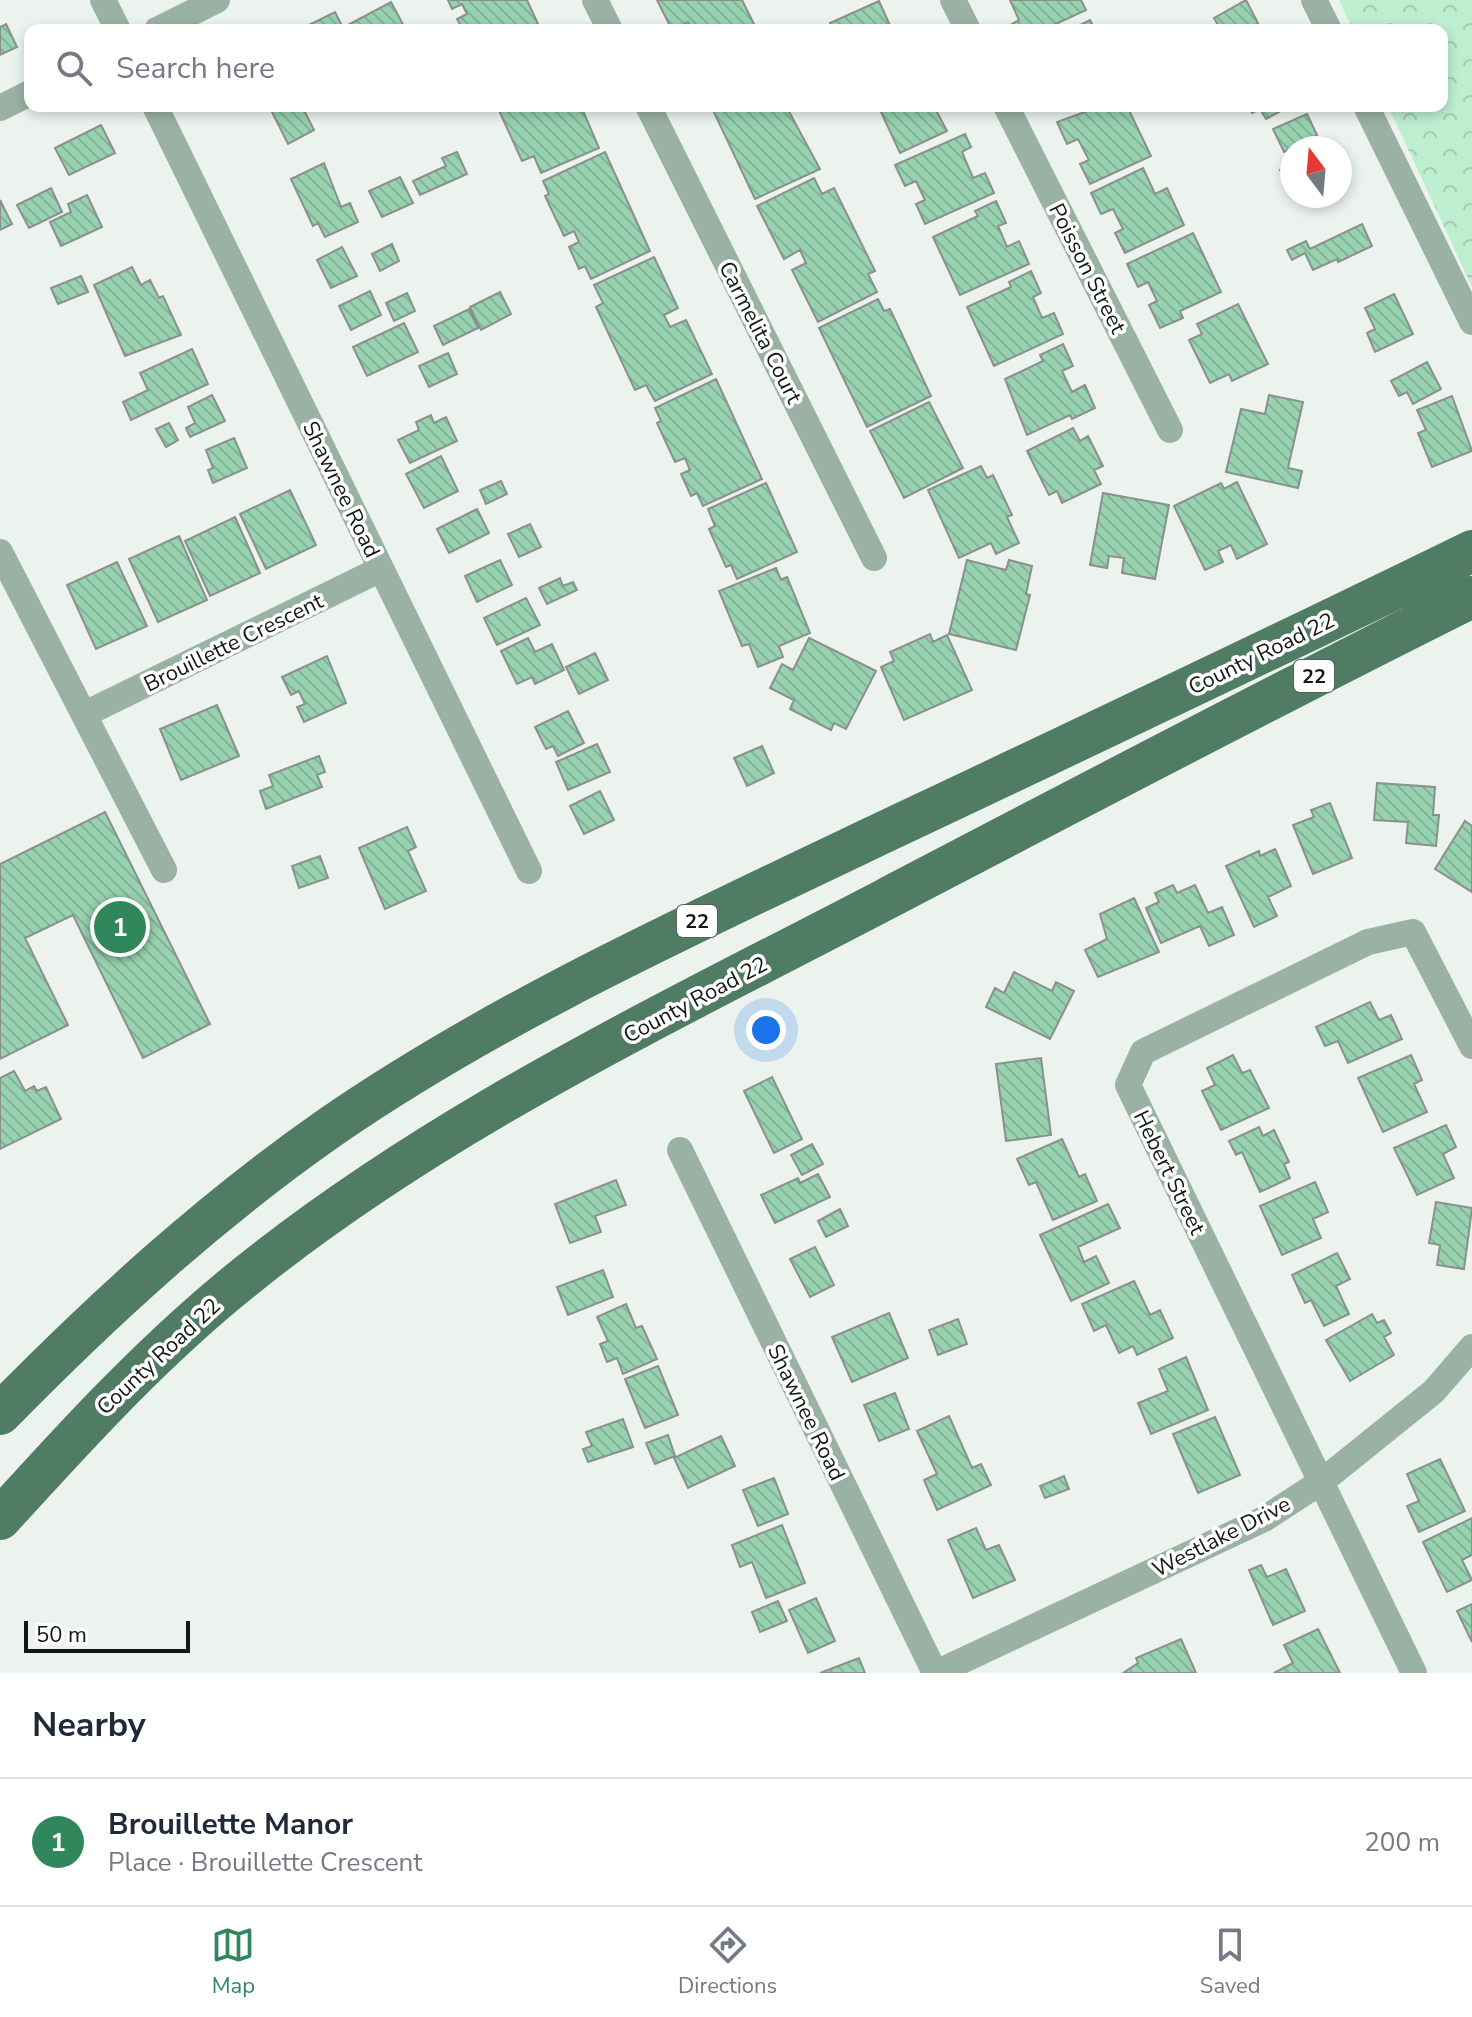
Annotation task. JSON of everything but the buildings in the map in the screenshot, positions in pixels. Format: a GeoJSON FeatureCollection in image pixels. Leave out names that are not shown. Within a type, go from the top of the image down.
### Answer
{"type":"FeatureCollection","features":[{"type":"Feature","properties":{"kind":"main road","name":"County Road 22"},"geometry":{"type":"LineString","coordinates":[[0,1414],[105,1310],[239,1194],[333,1125],[419,1070],[522,1012],[699,921],[1472,551]]}},
{"type":"Feature","properties":{"kind":"main road","name":"County Road 22"},"geometry":{"type":"LineString","coordinates":[[0,1519],[99,1410],[224,1295],[358,1194],[481,1114],[1179,746],[1472,597]]}},
{"type":"Feature","properties":{"kind":"street"},"geometry":{"type":"LineString","coordinates":[[103,0],[115,24]]}},
{"type":"Feature","properties":{"kind":"street"},"geometry":{"type":"LineString","coordinates":[[169,24],[217,0]]}},
{"type":"Feature","properties":{"kind":"street"},"geometry":{"type":"LineString","coordinates":[[595,0],[607,24]]}},
{"type":"Feature","properties":{"kind":"street"},"geometry":{"type":"LineString","coordinates":[[953,0],[965,24]]}},
{"type":"Feature","properties":{"kind":"street"},"geometry":{"type":"LineString","coordinates":[[1314,0],[1326,24]]}},
{"type":"Feature","properties":{"kind":"street"},"geometry":{"type":"LineString","coordinates":[[0,108],[24,96]]}},
{"type":"Feature","properties":{"kind":"street","name":"Shawnee Road"},"geometry":{"type":"LineString","coordinates":[[158,112],[529,871]]}},
{"type":"Feature","properties":{"kind":"street","name":"Carmelita Court"},"geometry":{"type":"LineString","coordinates":[[651,112],[874,558]]}},
{"type":"Feature","properties":{"kind":"street","name":"Poisson Street"},"geometry":{"type":"LineString","coordinates":[[1009,112],[1170,430]]}},
{"type":"Feature","properties":{"kind":"street"},"geometry":{"type":"LineString","coordinates":[[1369,112],[1472,322]]}},
{"type":"Feature","properties":{"kind":"street"},"geometry":{"type":"LineString","coordinates":[[0,552],[164,870]]}},
{"type":"Feature","properties":{"kind":"street","name":"Brouillette Crescent"},"geometry":{"type":"LineString","coordinates":[[85,714],[381,569]]}},
{"type":"Feature","properties":{"kind":"street","name":"Hebert Street"},"geometry":{"type":"LineString","coordinates":[[1414,1673],[1128,1085],[1143,1052],[1368,942],[1413,932],[1472,1046]]}},
{"type":"Feature","properties":{"kind":"street","name":"Shawnee Road"},"geometry":{"type":"LineString","coordinates":[[680,1150],[936,1673]]}},
{"type":"Feature","properties":{"kind":"street","name":"Westlake Drive"},"geometry":{"type":"LineString","coordinates":[[936,1673],[1264,1519],[1321,1482],[1434,1391],[1472,1347]]}},
{"type":"Feature","properties":{"kind":"green space"},"geometry":{"type":"Polygon","coordinates":[[[1339,0],[1472,0],[1472,287],[1391,112],[1448,112],[1448,24],[1350,24],[1339,0]]]}},
{"type":"Feature","properties":{"kind":"place","name":"Brouillette Manor"},"geometry":{"type":"Point","coordinates":[120,927]}}]}
